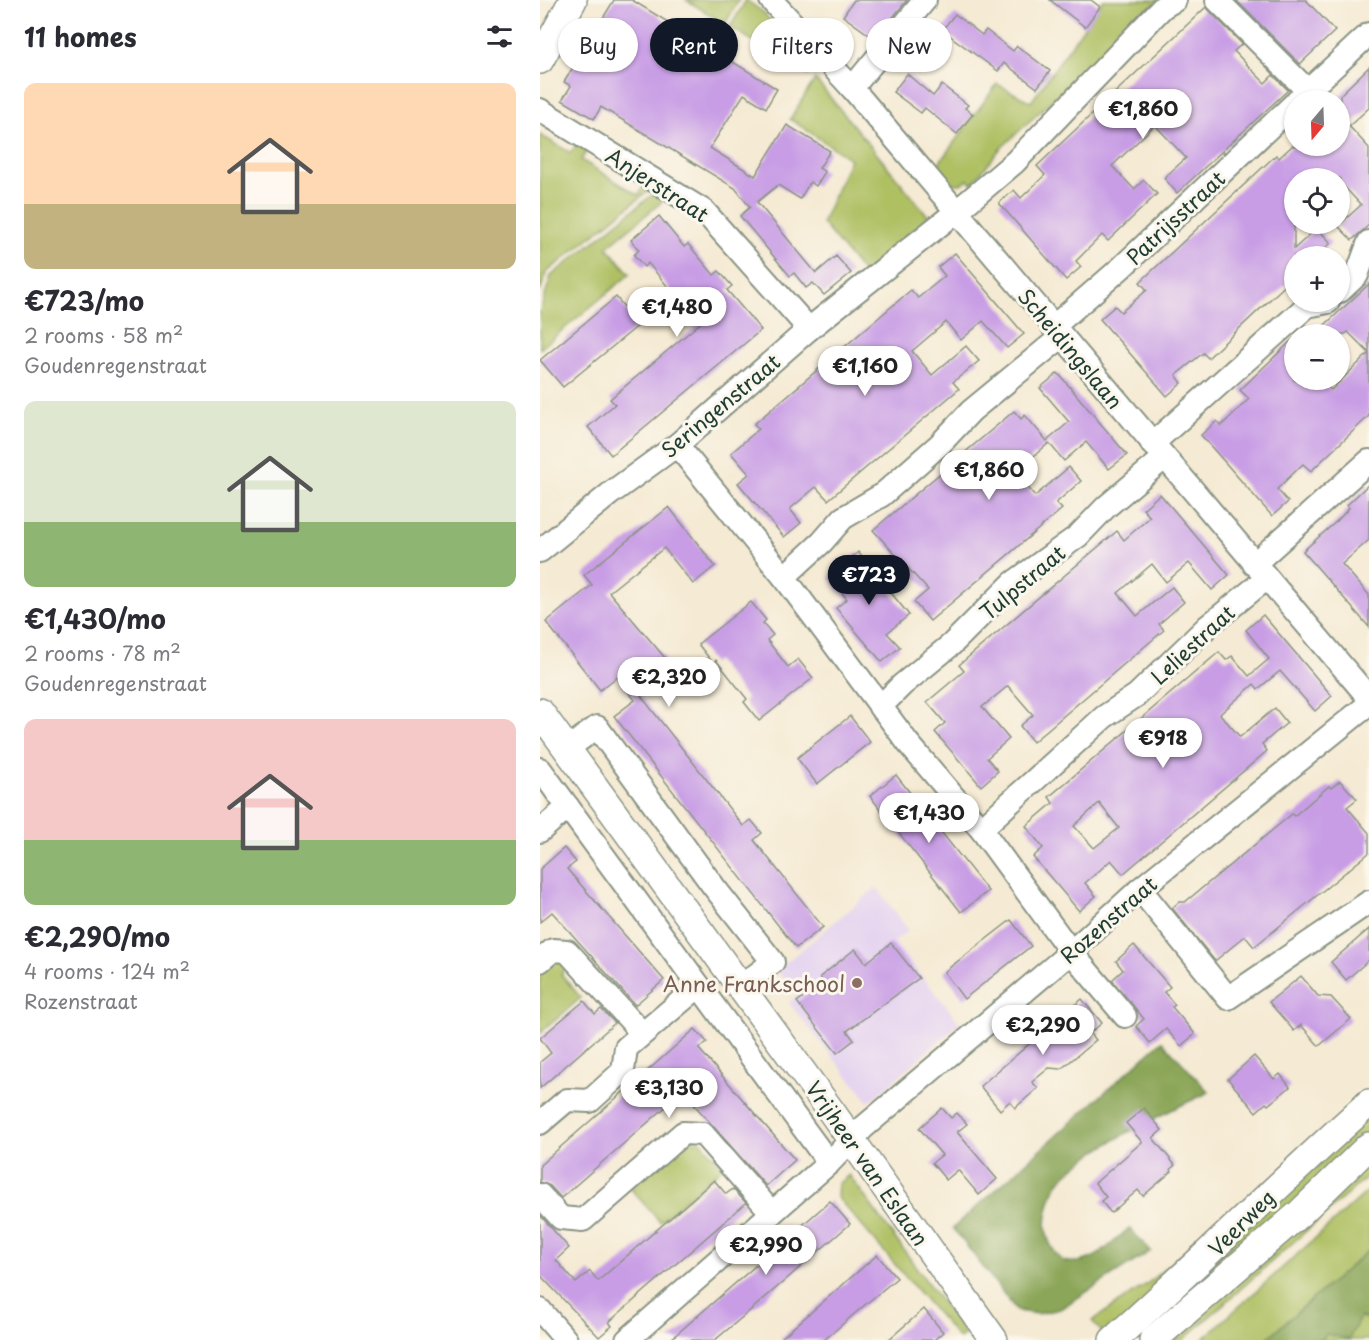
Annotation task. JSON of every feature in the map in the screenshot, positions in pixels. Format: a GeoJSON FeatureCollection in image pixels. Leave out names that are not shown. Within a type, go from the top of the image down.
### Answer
{"type":"FeatureCollection","features":[{"type":"Feature","properties":{"kind":"street"},"geometry":{"type":"LineString","coordinates":[[540,32],[562,0]]}},
{"type":"Feature","properties":{"kind":"street"},"geometry":{"type":"LineString","coordinates":[[540,60],[573,0]]}},
{"type":"Feature","properties":{"kind":"street","name":"Scheidingslaan"},"geometry":{"type":"LineString","coordinates":[[771,0],[852,88],[1369,698]]}},
{"type":"Feature","properties":{"kind":"street"},"geometry":{"type":"LineString","coordinates":[[852,88],[925,0]]}},
{"type":"Feature","properties":{"kind":"street","name":"Seringenstraat"},"geometry":{"type":"LineString","coordinates":[[540,551],[611,493],[677,445],[809,329],[956,213],[1022,155],[1163,7],[1175,0]]}},
{"type":"Feature","properties":{"kind":"street"},"geometry":{"type":"LineString","coordinates":[[1217,0],[1292,90]]}},
{"type":"Feature","properties":{"kind":"street","name":"Patrijsstraat"},"geometry":{"type":"LineString","coordinates":[[1310,90],[1369,34]]}},
{"type":"Feature","properties":{"kind":"street","name":"Anjerstraat"},"geometry":{"type":"LineString","coordinates":[[540,110],[704,211],[809,329]]}},
{"type":"Feature","properties":{"kind":"street","name":"Patrijsstraat"},"geometry":{"type":"LineString","coordinates":[[784,577],[822,542],[843,518],[882,495],[940,444],[970,411],[1057,332],[1122,267],[1284,114]]}},
{"type":"Feature","properties":{"kind":"street"},"geometry":{"type":"LineString","coordinates":[[1350,282],[1357,275],[1369,242]]}},
{"type":"Feature","properties":{"kind":"street","name":"Tulpstraat"},"geometry":{"type":"LineString","coordinates":[[880,707],[902,685],[952,644],[1013,583],[1078,536],[1158,451],[1301,312]]}},
{"type":"Feature","properties":{"kind":"street"},"geometry":{"type":"LineString","coordinates":[[677,445],[784,577],[880,707],[981,829],[1071,952],[1125,1016]]}},
{"type":"Feature","properties":{"kind":"street","name":"Leliestraat"},"geometry":{"type":"LineString","coordinates":[[981,829],[1104,717],[1137,695],[1208,626],[1369,461]]}},
{"type":"Feature","properties":{"kind":"street","name":"Rozenstraat"},"geometry":{"type":"LineString","coordinates":[[627,1340],[829,1163],[853,1141],[864,1127],[1071,952],[1140,889],[1369,704]]}},
{"type":"Feature","properties":{"kind":"street","name":"Vrijheer van Eslaan"},"geometry":{"type":"LineString","coordinates":[[540,712],[853,1141],[988,1338]]}},
{"type":"Feature","properties":{"kind":"street"},"geometry":{"type":"LineString","coordinates":[[567,749],[597,727],[714,887],[773,962],[740,987]]}},
{"type":"Feature","properties":{"kind":"street","name":"Vrijheer van Eslaan"},"geometry":{"type":"LineString","coordinates":[[540,769],[829,1163]]}},
{"type":"Feature","properties":{"kind":"street"},"geometry":{"type":"LineString","coordinates":[[540,831],[568,807]]}},
{"type":"Feature","properties":{"kind":"street"},"geometry":{"type":"LineString","coordinates":[[1140,889],[1228,998],[1369,902]]}},
{"type":"Feature","properties":{"kind":"street"},"geometry":{"type":"LineString","coordinates":[[540,961],[553,950],[567,951],[642,1033]]}},
{"type":"Feature","properties":{"kind":"street"},"geometry":{"type":"LineString","coordinates":[[540,1123],[567,1100],[590,1101],[623,1071],[626,1048],[699,986]]}},
{"type":"Feature","properties":{"kind":"street","name":"Veerweg"},"geometry":{"type":"LineString","coordinates":[[1113,1340],[1194,1268],[1298,1166],[1369,1103]]}},
{"type":"Feature","properties":{"kind":"street"},"geometry":{"type":"LineString","coordinates":[[540,1195],[561,1218],[583,1220],[683,1132],[703,1134],[772,1213]]}},
{"type":"Feature","properties":{"kind":"street","name":"Veerweg"},"geometry":{"type":"LineString","coordinates":[[1153,1340],[1299,1213],[1369,1146]]}},
{"type":"Feature","properties":{"kind":"street"},"geometry":{"type":"LineString","coordinates":[[540,1310],[566,1340]]}},
{"type":"Feature","properties":{"kind":"shaded area","name":"Anne Frankschool"},"geometry":{"type":"Polygon","coordinates":[[[877,887],[908,930],[894,942],[960,1023],[869,1102],[789,1003],[797,996],[777,970],[877,887]]]}},
{"type":"Feature","properties":{"kind":"green space"},"geometry":{"type":"Polygon","coordinates":[[[686,0],[739,0],[728,18],[715,18],[686,0]]]}},
{"type":"Feature","properties":{"kind":"green space"},"geometry":{"type":"Polygon","coordinates":[[[746,0],[768,18],[750,18],[750,39],[738,32],[738,18],[735,18],[746,0]]]}},
{"type":"Feature","properties":{"kind":"green space"},"geometry":{"type":"Polygon","coordinates":[[[1103,0],[1159,0],[1000,149],[972,184],[968,180],[960,184],[950,183],[936,167],[997,84],[1031,102],[1103,0]]]}},
{"type":"Feature","properties":{"kind":"green space"},"geometry":{"type":"Polygon","coordinates":[[[815,79],[929,217],[864,274],[822,223],[850,159],[790,119],[815,79]]]}},
{"type":"Feature","properties":{"kind":"green space"},"geometry":{"type":"Polygon","coordinates":[[[540,135],[571,153],[578,141],[589,147],[581,160],[638,195],[646,183],[653,187],[546,273],[540,293],[540,135]]]}},
{"type":"Feature","properties":{"kind":"green space"},"geometry":{"type":"Polygon","coordinates":[[[652,195],[663,201],[607,247],[630,274],[540,349],[540,311],[551,276],[652,195]]]}},
{"type":"Feature","properties":{"kind":"green space"},"geometry":{"type":"Polygon","coordinates":[[[555,960],[572,964],[561,974],[581,998],[540,1033],[540,973],[555,960]]]}},
{"type":"Feature","properties":{"kind":"green space"},"geometry":{"type":"Polygon","coordinates":[[[1162,1041],[1209,1092],[1105,1145],[1069,1172],[1053,1192],[1046,1222],[1049,1240],[1063,1261],[1082,1261],[1099,1254],[1129,1228],[1151,1251],[1060,1309],[1038,1314],[1017,1311],[953,1228],[1162,1041]]]}},
{"type":"Feature","properties":{"kind":"green space"},"geometry":{"type":"Polygon","coordinates":[[[1369,1110],[1369,1139],[1145,1340],[1120,1340],[1369,1110]]]}},
{"type":"Feature","properties":{"kind":"green space"},"geometry":{"type":"Polygon","coordinates":[[[685,1140],[701,1141],[723,1167],[660,1222],[630,1188],[685,1140]]]}},
{"type":"Feature","properties":{"kind":"green space"},"geometry":{"type":"Polygon","coordinates":[[[1369,1154],[1369,1175],[1183,1340],[1163,1340],[1369,1154]]]}},
{"type":"Feature","properties":{"kind":"green space"},"geometry":{"type":"Polygon","coordinates":[[[849,1175],[965,1334],[959,1339],[837,1197],[838,1184],[849,1175]]]}},
{"type":"Feature","properties":{"kind":"green space"},"geometry":{"type":"Polygon","coordinates":[[[1369,1190],[1369,1340],[1202,1340],[1369,1190]]]}},
{"type":"Feature","properties":{"kind":"green space"},"geometry":{"type":"Polygon","coordinates":[[[1224,1217],[1226,1229],[1107,1338],[1092,1321],[1148,1283],[1224,1217]]]}},
{"type":"Feature","properties":{"kind":"green space"},"geometry":{"type":"Polygon","coordinates":[[[1369,1250],[1369,1319],[1360,1317],[1349,1339],[1326,1334],[1322,1340],[1265,1340],[1369,1250]]]}},
{"type":"Feature","properties":{"kind":"building"},"geometry":{"type":"Polygon","coordinates":[[[614,0],[632,0],[661,18],[650,18],[650,72],[738,72],[738,65],[777,89],[766,108],[744,94],[710,148],[755,176],[787,125],[830,151],[819,168],[825,172],[816,186],[810,182],[800,199],[778,185],[757,202],[816,273],[836,256],[851,273],[824,295],[813,283],[806,288],[794,273],[790,276],[740,216],[750,207],[735,188],[601,107],[594,119],[562,100],[571,86],[564,82],[570,72],[638,72],[638,18],[603,18],[614,0]]]}},
{"type":"Feature","properties":{"kind":"building"},"geometry":{"type":"Polygon","coordinates":[[[854,0],[907,0],[892,18],[866,18],[866,33],[854,24],[854,18],[843,16],[854,0]]]}},
{"type":"Feature","properties":{"kind":"building"},"geometry":{"type":"Polygon","coordinates":[[[1050,0],[1091,0],[1100,7],[1085,27],[1050,0]]]}},
{"type":"Feature","properties":{"kind":"building"},"geometry":{"type":"Polygon","coordinates":[[[1236,0],[1306,0],[1335,31],[1300,64],[1236,0]]]}},
{"type":"Feature","properties":{"kind":"building"},"geometry":{"type":"Polygon","coordinates":[[[1206,7],[1242,44],[1234,51],[1253,71],[1265,83],[1273,75],[1288,90],[1284,90],[1284,94],[1177,193],[1164,178],[1186,158],[1155,125],[1112,166],[1134,189],[1144,180],[1157,194],[1108,241],[1102,235],[1076,261],[1081,267],[1066,280],[999,203],[1014,190],[1021,198],[1045,175],[1037,166],[1206,7]]]}},
{"type":"Feature","properties":{"kind":"building"},"geometry":{"type":"Polygon","coordinates":[[[955,14],[982,35],[986,30],[1013,51],[1017,46],[1050,71],[1037,88],[1004,63],[998,71],[952,37],[952,18],[955,14]]]}},
{"type":"Feature","properties":{"kind":"building"},"geometry":{"type":"Polygon","coordinates":[[[1369,67],[1369,108],[1350,125],[1350,90],[1345,90],[1369,67]]]}},
{"type":"Feature","properties":{"kind":"building"},"geometry":{"type":"Polygon","coordinates":[[[907,74],[933,96],[942,85],[968,105],[965,108],[973,114],[957,134],[925,108],[921,113],[893,92],[907,74]]]}},
{"type":"Feature","properties":{"kind":"building"},"geometry":{"type":"Polygon","coordinates":[[[1350,127],[1369,148],[1369,225],[1352,240],[1346,234],[1350,234],[1350,215],[1361,205],[1350,193],[1350,168],[1284,168],[1284,234],[1294,234],[1294,246],[1284,246],[1284,286],[1208,358],[1203,353],[1176,375],[1182,383],[1167,396],[1100,319],[1115,306],[1121,312],[1147,290],[1140,282],[1276,155],[1279,158],[1284,153],[1284,156],[1350,156],[1350,127]]]}},
{"type":"Feature","properties":{"kind":"building"},"geometry":{"type":"Polygon","coordinates":[[[659,216],[684,247],[688,244],[714,275],[719,271],[732,286],[727,290],[761,330],[611,455],[588,427],[615,404],[610,399],[704,320],[678,290],[674,294],[648,263],[644,267],[634,255],[639,250],[631,240],[659,216]]]}},
{"type":"Feature","properties":{"kind":"building"},"geometry":{"type":"Polygon","coordinates":[[[1310,234],[1323,234],[1331,243],[1328,246],[1297,246],[1310,234]]]}},
{"type":"Feature","properties":{"kind":"building"},"geometry":{"type":"Polygon","coordinates":[[[955,253],[1024,334],[1007,348],[983,321],[961,340],[946,322],[912,351],[932,375],[966,346],[979,361],[953,382],[959,389],[828,500],[816,487],[790,509],[801,523],[784,537],[738,483],[749,474],[731,453],[759,429],[754,424],[911,290],[918,298],[945,276],[938,267],[955,253]]]}},
{"type":"Feature","properties":{"kind":"building"},"geometry":{"type":"Polygon","coordinates":[[[1369,284],[1369,353],[1350,334],[1350,324],[1326,324],[1339,312],[1350,312],[1350,302],[1369,284]]]}},
{"type":"Feature","properties":{"kind":"building"},"geometry":{"type":"Polygon","coordinates":[[[616,297],[639,325],[563,387],[540,360],[616,297]]]}},
{"type":"Feature","properties":{"kind":"building"},"geometry":{"type":"Polygon","coordinates":[[[1284,348],[1284,390],[1350,390],[1350,372],[1369,353],[1369,416],[1311,471],[1303,464],[1277,489],[1288,502],[1272,516],[1201,435],[1217,421],[1221,426],[1249,399],[1240,390],[1284,348]]]}},
{"type":"Feature","properties":{"kind":"building"},"geometry":{"type":"Polygon","coordinates":[[[1058,373],[1127,455],[1109,469],[1086,442],[1064,461],[1049,443],[1015,472],[1035,496],[1069,467],[1081,481],[1056,503],[1062,509],[930,621],[914,602],[928,590],[873,530],[1014,411],[1021,419],[1025,415],[1047,441],[1069,422],[1040,388],[1058,373]]]}},
{"type":"Feature","properties":{"kind":"building"},"geometry":{"type":"Polygon","coordinates":[[[1369,484],[1369,540],[1342,564],[1369,595],[1369,627],[1303,551],[1338,520],[1349,508],[1347,505],[1369,484]]]}},
{"type":"Feature","properties":{"kind":"building"},"geometry":{"type":"Polygon","coordinates":[[[1160,494],[1229,575],[1212,590],[1189,563],[1166,582],[1152,564],[1118,593],[1137,616],[1172,587],[1184,602],[1159,624],[1164,630],[1033,742],[1020,726],[1033,715],[1008,686],[982,707],[1009,739],[987,758],[998,771],[981,786],[935,732],[945,723],[927,702],[964,671],[959,665],[1117,531],[1124,540],[1150,517],[1143,509],[1160,494]]]}},
{"type":"Feature","properties":{"kind":"building"},"geometry":{"type":"Polygon","coordinates":[[[669,507],[715,566],[693,584],[664,548],[609,592],[666,659],[647,674],[656,685],[641,696],[743,826],[751,820],[762,833],[754,840],[823,927],[796,948],[614,716],[635,700],[617,677],[600,690],[546,622],[592,585],[584,575],[669,507]]]}},
{"type":"Feature","properties":{"kind":"building"},"geometry":{"type":"Polygon","coordinates":[[[858,552],[909,615],[887,633],[900,647],[882,662],[836,608],[847,599],[829,578],[858,552]]]}},
{"type":"Feature","properties":{"kind":"building"},"geometry":{"type":"Polygon","coordinates":[[[751,602],[766,620],[763,623],[773,635],[767,640],[788,667],[798,659],[813,678],[759,721],[744,702],[747,699],[716,660],[713,663],[698,644],[751,602]]]}},
{"type":"Feature","properties":{"kind":"building"},"geometry":{"type":"Polygon","coordinates":[[[1263,615],[1332,696],[1315,711],[1280,671],[1258,689],[1254,684],[1220,714],[1240,737],[1275,708],[1287,723],[1262,744],[1267,751],[1123,874],[1111,860],[1085,883],[1096,896],[1079,911],[1033,857],[1043,848],[1026,826],[1053,803],[1049,797],[1219,652],[1226,660],[1232,656],[1249,676],[1269,659],[1246,630],[1263,615]],[[1099,803],[1074,826],[1094,848],[1119,828],[1099,803]]]}},
{"type":"Feature","properties":{"kind":"building"},"geometry":{"type":"Polygon","coordinates":[[[850,716],[870,742],[817,784],[797,758],[850,716]]]}},
{"type":"Feature","properties":{"kind":"building"},"geometry":{"type":"Polygon","coordinates":[[[896,775],[988,891],[961,912],[870,796],[896,775]]]}},
{"type":"Feature","properties":{"kind":"building"},"geometry":{"type":"Polygon","coordinates":[[[1340,781],[1357,799],[1347,807],[1369,833],[1369,853],[1254,947],[1245,936],[1215,961],[1172,908],[1179,902],[1185,902],[1292,814],[1294,816],[1329,786],[1331,788],[1340,781]]]}},
{"type":"Feature","properties":{"kind":"building"},"geometry":{"type":"Polygon","coordinates":[[[564,848],[576,862],[567,869],[664,980],[635,1005],[552,912],[540,922],[540,869],[564,848]]]}},
{"type":"Feature","properties":{"kind":"building"},"geometry":{"type":"Polygon","coordinates":[[[1011,920],[1031,946],[964,999],[944,972],[1011,920]]]}},
{"type":"Feature","properties":{"kind":"building"},"geometry":{"type":"Polygon","coordinates":[[[1369,929],[1369,960],[1346,980],[1331,962],[1369,929]]]}},
{"type":"Feature","properties":{"kind":"building"},"geometry":{"type":"Polygon","coordinates":[[[891,943],[919,978],[847,1031],[854,1040],[837,1053],[797,1002],[823,982],[820,977],[855,949],[866,963],[891,943]]]}},
{"type":"Feature","properties":{"kind":"building"},"geometry":{"type":"Polygon","coordinates":[[[1134,945],[1170,987],[1164,992],[1175,1005],[1172,1007],[1195,1034],[1181,1046],[1166,1029],[1150,1043],[1136,1026],[1144,1019],[1112,980],[1123,970],[1116,961],[1134,945]]]}},
{"type":"Feature","properties":{"kind":"building"},"geometry":{"type":"Polygon","coordinates":[[[1301,976],[1318,996],[1331,997],[1351,1019],[1319,1046],[1301,1025],[1294,1031],[1269,1002],[1301,976]]]}},
{"type":"Feature","properties":{"kind":"building"},"geometry":{"type":"Polygon","coordinates":[[[1082,999],[1102,1023],[1090,1033],[1096,1040],[1061,1069],[1049,1068],[1032,1082],[1038,1088],[1015,1108],[1010,1101],[1000,1110],[980,1086],[1082,999]]]}},
{"type":"Feature","properties":{"kind":"building"},"geometry":{"type":"Polygon","coordinates":[[[584,1001],[595,1014],[601,1009],[615,1023],[540,1088],[540,1062],[551,1053],[540,1038],[584,1001]]]}},
{"type":"Feature","properties":{"kind":"building"},"geometry":{"type":"Polygon","coordinates":[[[695,1029],[707,1042],[699,1049],[795,1160],[766,1186],[683,1092],[561,1198],[550,1186],[540,1182],[540,1165],[695,1029]]]}},
{"type":"Feature","properties":{"kind":"building"},"geometry":{"type":"Polygon","coordinates":[[[1254,1056],[1274,1079],[1280,1074],[1290,1087],[1256,1112],[1228,1079],[1254,1056]]]}},
{"type":"Feature","properties":{"kind":"building"},"geometry":{"type":"Polygon","coordinates":[[[942,1108],[951,1118],[957,1113],[967,1124],[957,1132],[997,1179],[979,1195],[958,1170],[946,1180],[932,1163],[942,1155],[919,1128],[942,1108]]]}},
{"type":"Feature","properties":{"kind":"building"},"geometry":{"type":"Polygon","coordinates":[[[1144,1108],[1162,1130],[1153,1138],[1175,1165],[1172,1171],[1143,1196],[1138,1190],[1111,1213],[1101,1201],[1106,1197],[1095,1183],[1142,1142],[1126,1123],[1144,1108]]]}},
{"type":"Feature","properties":{"kind":"building"},"geometry":{"type":"Polygon","coordinates":[[[714,1180],[726,1194],[733,1189],[746,1203],[609,1322],[612,1326],[599,1337],[540,1275],[540,1215],[569,1248],[556,1260],[576,1283],[590,1271],[598,1281],[714,1180]]]}},
{"type":"Feature","properties":{"kind":"building"},"geometry":{"type":"Polygon","coordinates":[[[830,1201],[850,1224],[715,1340],[670,1340],[830,1201]]]}},
{"type":"Feature","properties":{"kind":"building"},"geometry":{"type":"Polygon","coordinates":[[[877,1255],[897,1278],[824,1340],[779,1340],[877,1255]]]}},
{"type":"Feature","properties":{"kind":"building"},"geometry":{"type":"Polygon","coordinates":[[[924,1309],[943,1332],[934,1340],[888,1340],[924,1309]]]}},
{"type":"Feature","properties":{"kind":"place","name":"Anne Frankschool"},"geometry":{"type":"Point","coordinates":[857,983]}}]}
